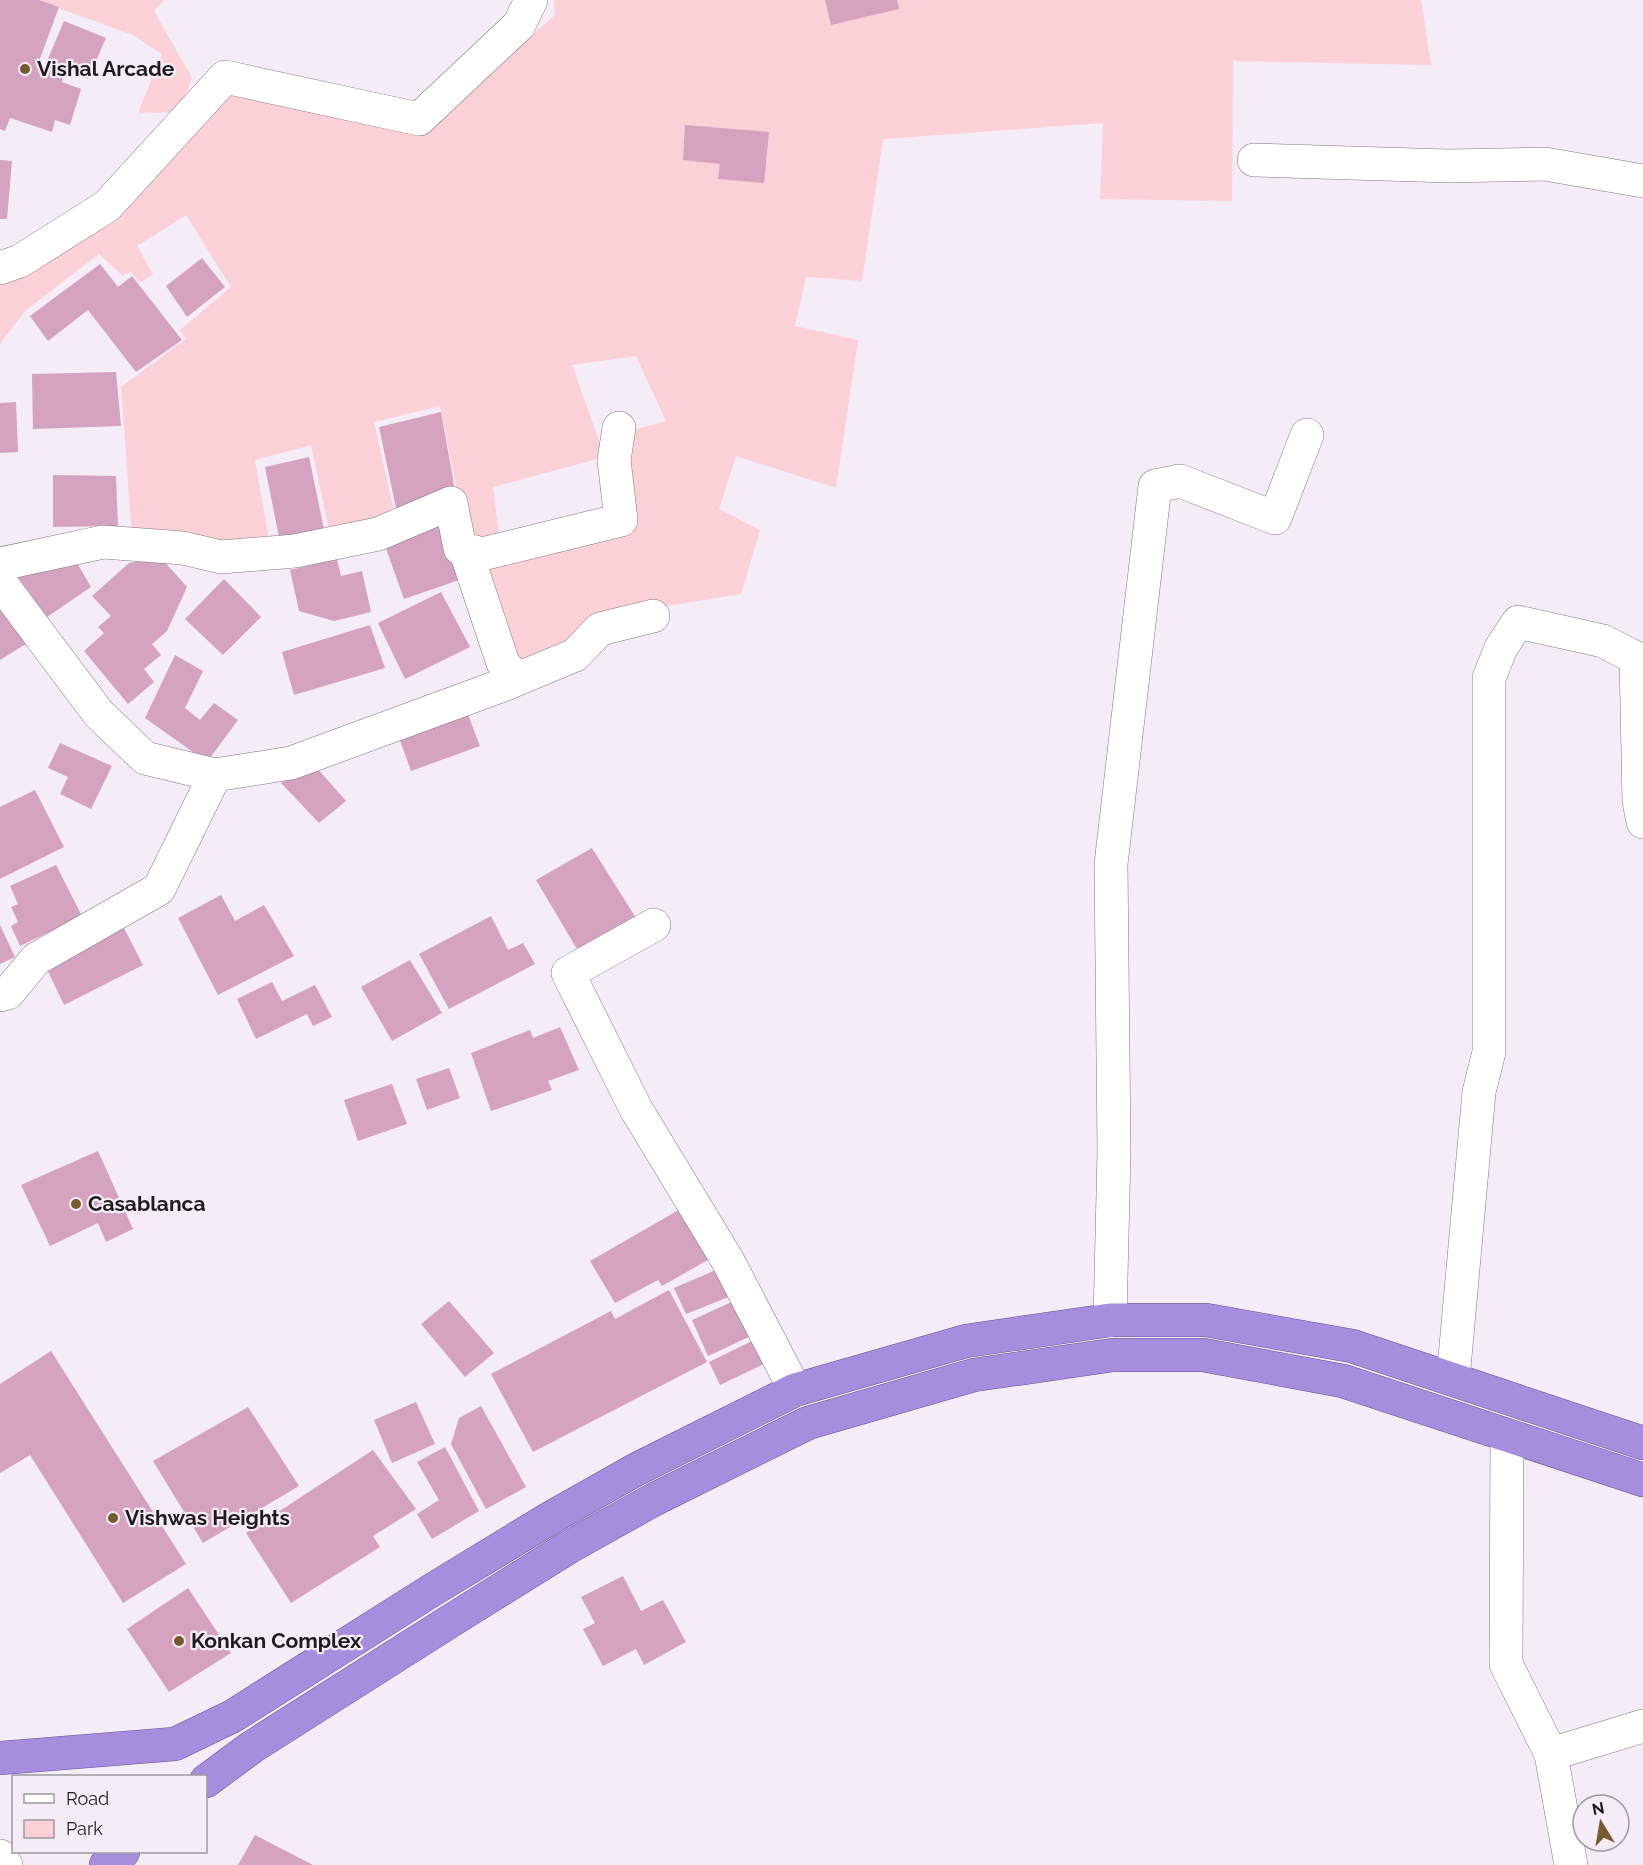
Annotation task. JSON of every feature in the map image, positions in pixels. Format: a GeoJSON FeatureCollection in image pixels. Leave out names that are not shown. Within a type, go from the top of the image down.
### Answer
{"type":"FeatureCollection","features":[{"type":"Feature","properties":{"kind":"highway"},"geometry":{"type":"LineString","coordinates":[[0,1758],[175,1744],[233,1716],[552,1517],[637,1469],[795,1390],[966,1341],[1110,1320],[1206,1320],[1352,1346],[1643,1443]]}},
{"type":"Feature","properties":{"kind":"highway"},"geometry":{"type":"LineString","coordinates":[[207,1780],[252,1747],[452,1620],[569,1547],[654,1500],[808,1423],[974,1375],[1113,1355],[1203,1355],[1343,1381],[1643,1480]]}},
{"type":"Feature","properties":{"kind":"highway"},"geometry":{"type":"LineString","coordinates":[[106,1865],[121,1853]]}},
{"type":"Feature","properties":{"kind":"street"},"geometry":{"type":"LineString","coordinates":[[0,268],[20,261],[107,206],[225,77],[419,118],[519,25],[526,1]]}},
{"type":"Feature","properties":{"kind":"street"},"geometry":{"type":"LineString","coordinates":[[1254,160],[1448,166],[1545,164],[1643,181]]}},
{"type":"Feature","properties":{"kind":"street"},"geometry":{"type":"LineString","coordinates":[[0,564],[103,543],[183,548],[221,557],[295,551],[378,534],[451,503],[460,548],[482,554],[621,520],[614,460],[619,428]]}},
{"type":"Feature","properties":{"kind":"street"},"geometry":{"type":"LineString","coordinates":[[1110,1320],[1114,1152],[1111,864],[1155,486],[1180,481],[1275,518],[1307,435]]}},
{"type":"Feature","properties":{"kind":"street"},"geometry":{"type":"LineString","coordinates":[[465,549],[502,663],[516,679]]}},
{"type":"Feature","properties":{"kind":"street"},"geometry":{"type":"LineString","coordinates":[[0,582],[99,714],[145,758],[215,775],[291,763],[575,655],[600,629],[653,616]]}},
{"type":"Feature","properties":{"kind":"street"},"geometry":{"type":"LineString","coordinates":[[1453,1379],[1479,1092],[1490,1052],[1489,678],[1501,648],[1518,622],[1603,641],[1636,658],[1639,801],[1643,822]]}},
{"type":"Feature","properties":{"kind":"street"},"geometry":{"type":"LineString","coordinates":[[0,995],[8,993],[36,958],[159,889],[215,775]]}},
{"type":"Feature","properties":{"kind":"street"},"geometry":{"type":"LineString","coordinates":[[654,925],[568,973],[636,1109],[728,1261],[795,1390]]}},
{"type":"Feature","properties":{"kind":"street"},"geometry":{"type":"LineString","coordinates":[[1507,1435],[1506,1665],[1551,1754],[1571,1865]]}},
{"type":"Feature","properties":{"kind":"street"},"geometry":{"type":"LineString","coordinates":[[1551,1754],[1643,1726]]}},
{"type":"Feature","properties":{"kind":"street"},"geometry":{"type":"LineString","coordinates":[[0,1856],[6,1865]]}},
{"type":"Feature","properties":{"kind":"green space"},"geometry":{"type":"Polygon","coordinates":[[[36,0],[164,0],[154,11],[192,78],[179,112],[138,113],[162,54],[133,35],[36,0]]]}},
{"type":"Feature","properties":{"kind":"green space"},"geometry":{"type":"Polygon","coordinates":[[[554,0],[1421,0],[1431,65],[1233,61],[1232,201],[1100,199],[1103,123],[883,139],[862,281],[806,277],[795,326],[858,340],[836,488],[736,456],[719,509],[760,530],[741,594],[654,608],[572,647],[519,668],[478,568],[632,522],[626,432],[666,421],[636,356],[572,365],[605,457],[493,487],[499,535],[467,540],[440,406],[374,422],[395,516],[329,530],[311,445],[255,460],[270,546],[132,537],[121,387],[186,339],[180,330],[231,287],[186,215],[137,246],[153,274],[140,283],[130,271],[123,276],[99,254],[25,311],[0,344],[0,278],[226,94],[424,130],[555,15],[554,0]]]}},
{"type":"Feature","properties":{"kind":"building","name":"Vishal Arcade"},"geometry":{"type":"Polygon","coordinates":[[[0,0],[39,0],[59,7],[38,64],[63,73],[62,82],[81,89],[70,125],[55,120],[52,132],[10,118],[5,131],[0,129],[0,0]]]}},
{"type":"Feature","properties":{"kind":"building"},"geometry":{"type":"Polygon","coordinates":[[[825,0],[897,0],[899,9],[831,25],[825,0]]]}},
{"type":"Feature","properties":{"kind":"building"},"geometry":{"type":"Polygon","coordinates":[[[64,21],[106,38],[88,79],[47,61],[64,21]]]}},
{"type":"Feature","properties":{"kind":"building"},"geometry":{"type":"Polygon","coordinates":[[[685,125],[769,132],[764,183],[718,179],[720,164],[683,160],[685,125]]]}},
{"type":"Feature","properties":{"kind":"building"},"geometry":{"type":"Polygon","coordinates":[[[0,160],[12,161],[7,219],[0,219],[0,160]]]}},
{"type":"Feature","properties":{"kind":"building"},"geometry":{"type":"Polygon","coordinates":[[[202,258],[225,287],[187,317],[166,286],[202,258]]]}},
{"type":"Feature","properties":{"kind":"building"},"geometry":{"type":"Polygon","coordinates":[[[100,264],[118,287],[132,276],[182,340],[136,372],[88,310],[48,341],[30,316],[100,264]]]}},
{"type":"Feature","properties":{"kind":"building"},"geometry":{"type":"Polygon","coordinates":[[[116,372],[121,426],[33,429],[32,374],[116,372]]]}},
{"type":"Feature","properties":{"kind":"building"},"geometry":{"type":"Polygon","coordinates":[[[16,402],[18,452],[0,453],[0,403],[16,402]]]}},
{"type":"Feature","properties":{"kind":"building"},"geometry":{"type":"Polygon","coordinates":[[[441,412],[456,496],[396,508],[379,427],[441,412]]]}},
{"type":"Feature","properties":{"kind":"building"},"geometry":{"type":"Polygon","coordinates":[[[309,457],[325,534],[280,542],[265,467],[309,457]]]}},
{"type":"Feature","properties":{"kind":"building"},"geometry":{"type":"Polygon","coordinates":[[[53,475],[116,476],[118,526],[53,527],[53,475]]]}},
{"type":"Feature","properties":{"kind":"building"},"geometry":{"type":"Polygon","coordinates":[[[438,520],[459,580],[404,599],[383,540],[438,520]]]}},
{"type":"Feature","properties":{"kind":"building"},"geometry":{"type":"Polygon","coordinates":[[[161,558],[187,587],[167,631],[152,644],[161,655],[144,669],[154,682],[128,704],[84,651],[104,633],[98,627],[111,616],[92,596],[129,563],[161,558]]]}},
{"type":"Feature","properties":{"kind":"building"},"geometry":{"type":"Polygon","coordinates":[[[337,559],[341,576],[362,571],[371,612],[334,621],[299,611],[290,570],[337,559]]]}},
{"type":"Feature","properties":{"kind":"building"},"geometry":{"type":"Polygon","coordinates":[[[76,561],[91,587],[47,617],[17,576],[76,561]]]}},
{"type":"Feature","properties":{"kind":"building"},"geometry":{"type":"Polygon","coordinates":[[[224,579],[261,617],[223,655],[185,619],[224,579]]]}},
{"type":"Feature","properties":{"kind":"building"},"geometry":{"type":"Polygon","coordinates":[[[441,592],[470,647],[405,679],[378,623],[441,592]]]}},
{"type":"Feature","properties":{"kind":"building"},"geometry":{"type":"Polygon","coordinates":[[[0,595],[32,640],[0,660],[0,595]]]}},
{"type":"Feature","properties":{"kind":"building"},"geometry":{"type":"Polygon","coordinates":[[[370,625],[385,668],[294,695],[282,652],[370,625]]]}},
{"type":"Feature","properties":{"kind":"building"},"geometry":{"type":"Polygon","coordinates":[[[175,655],[203,671],[185,708],[200,720],[214,703],[238,720],[207,762],[145,718],[175,655]]]}},
{"type":"Feature","properties":{"kind":"building"},"geometry":{"type":"Polygon","coordinates":[[[464,704],[480,746],[411,771],[396,729],[464,704]]]}},
{"type":"Feature","properties":{"kind":"building"},"geometry":{"type":"Polygon","coordinates":[[[60,743],[112,766],[91,809],[60,794],[68,777],[48,768],[60,743]]]}},
{"type":"Feature","properties":{"kind":"building"},"geometry":{"type":"Polygon","coordinates":[[[310,760],[346,801],[319,823],[281,783],[310,760]]]}},
{"type":"Feature","properties":{"kind":"building"},"geometry":{"type":"Polygon","coordinates":[[[35,790],[64,847],[0,879],[0,807],[35,790]]]}},
{"type":"Feature","properties":{"kind":"building"},"geometry":{"type":"Polygon","coordinates":[[[592,848],[636,918],[577,949],[536,880],[592,848]]]}},
{"type":"Feature","properties":{"kind":"building"},"geometry":{"type":"Polygon","coordinates":[[[56,865],[82,916],[20,946],[11,926],[18,922],[11,907],[18,904],[10,886],[56,865]]]}},
{"type":"Feature","properties":{"kind":"building"},"geometry":{"type":"Polygon","coordinates":[[[221,895],[235,921],[264,905],[294,956],[218,995],[178,918],[221,895]]]}},
{"type":"Feature","properties":{"kind":"building"},"geometry":{"type":"Polygon","coordinates":[[[491,916],[508,950],[523,943],[535,964],[449,1009],[419,954],[491,916]]]}},
{"type":"Feature","properties":{"kind":"building"},"geometry":{"type":"Polygon","coordinates":[[[0,925],[15,957],[0,964],[0,925]]]}},
{"type":"Feature","properties":{"kind":"building"},"geometry":{"type":"Polygon","coordinates":[[[123,926],[143,965],[64,1005],[45,965],[123,926]]]}},
{"type":"Feature","properties":{"kind":"building"},"geometry":{"type":"Polygon","coordinates":[[[410,960],[442,1013],[392,1041],[361,987],[410,960]]]}},
{"type":"Feature","properties":{"kind":"building"},"geometry":{"type":"Polygon","coordinates":[[[272,982],[282,1001],[315,985],[332,1017],[313,1026],[307,1014],[256,1039],[237,999],[272,982]]]}},
{"type":"Feature","properties":{"kind":"building"},"geometry":{"type":"Polygon","coordinates":[[[560,1027],[579,1070],[548,1081],[552,1090],[491,1111],[471,1053],[530,1030],[533,1038],[560,1027]]]}},
{"type":"Feature","properties":{"kind":"building"},"geometry":{"type":"Polygon","coordinates":[[[449,1068],[460,1098],[427,1110],[416,1079],[449,1068]]]}},
{"type":"Feature","properties":{"kind":"building"},"geometry":{"type":"Polygon","coordinates":[[[392,1084],[407,1124],[358,1141],[344,1100],[392,1084]]]}},
{"type":"Feature","properties":{"kind":"building","name":"Casablanca"},"geometry":{"type":"Polygon","coordinates":[[[98,1151],[133,1229],[106,1242],[98,1223],[50,1246],[21,1185],[98,1151]]]}},
{"type":"Feature","properties":{"kind":"building"},"geometry":{"type":"Polygon","coordinates":[[[684,1207],[713,1257],[662,1286],[658,1280],[615,1303],[590,1261],[684,1207]]]}},
{"type":"Feature","properties":{"kind":"building"},"geometry":{"type":"Polygon","coordinates":[[[723,1267],[736,1294],[686,1314],[674,1288],[723,1267]]]}},
{"type":"Feature","properties":{"kind":"building"},"geometry":{"type":"Polygon","coordinates":[[[669,1290],[707,1362],[533,1452],[491,1374],[611,1311],[615,1319],[669,1290]]]}},
{"type":"Feature","properties":{"kind":"building"},"geometry":{"type":"Polygon","coordinates":[[[736,1300],[753,1335],[708,1356],[692,1320],[736,1300]]]}},
{"type":"Feature","properties":{"kind":"building"},"geometry":{"type":"Polygon","coordinates":[[[449,1301],[494,1353],[465,1377],[421,1324],[449,1301]]]}},
{"type":"Feature","properties":{"kind":"building"},"geometry":{"type":"Polygon","coordinates":[[[754,1340],[766,1363],[720,1385],[709,1362],[754,1340]]]}},
{"type":"Feature","properties":{"kind":"building","name":"Vishwas Heights"},"geometry":{"type":"Polygon","coordinates":[[[51,1351],[186,1564],[123,1603],[30,1455],[0,1473],[0,1384],[51,1351]]]}},
{"type":"Feature","properties":{"kind":"building"},"geometry":{"type":"Polygon","coordinates":[[[416,1402],[435,1444],[392,1463],[374,1420],[416,1402]]]}},
{"type":"Feature","properties":{"kind":"building"},"geometry":{"type":"Polygon","coordinates":[[[481,1406],[526,1487],[486,1509],[451,1444],[459,1418],[481,1406]]]}},
{"type":"Feature","properties":{"kind":"building"},"geometry":{"type":"Polygon","coordinates":[[[248,1407],[299,1486],[203,1543],[153,1461],[248,1407]]]}},
{"type":"Feature","properties":{"kind":"building"},"geometry":{"type":"Polygon","coordinates":[[[445,1447],[479,1511],[432,1539],[417,1514],[439,1500],[417,1462],[445,1447]]]}},
{"type":"Feature","properties":{"kind":"building"},"geometry":{"type":"Polygon","coordinates":[[[373,1450],[416,1509],[373,1536],[380,1547],[291,1603],[246,1533],[373,1450]]]}},
{"type":"Feature","properties":{"kind":"building"},"geometry":{"type":"Polygon","coordinates":[[[623,1576],[641,1611],[663,1600],[686,1642],[644,1665],[636,1649],[603,1666],[583,1629],[595,1623],[581,1597],[623,1576]]]}},
{"type":"Feature","properties":{"kind":"building","name":"Konkan Complex"},"geometry":{"type":"Polygon","coordinates":[[[188,1588],[231,1653],[169,1692],[127,1629],[188,1588]]]}},
{"type":"Feature","properties":{"kind":"building"},"geometry":{"type":"Polygon","coordinates":[[[255,1835],[313,1865],[238,1865],[255,1835]]]}},
{"type":"Feature","properties":{"kind":"place","name":"Vishal Arcade"},"geometry":{"type":"Point","coordinates":[25,69]}},
{"type":"Feature","properties":{"kind":"place","name":"Casablanca"},"geometry":{"type":"Point","coordinates":[76,1204]}},
{"type":"Feature","properties":{"kind":"place","name":"Vishwas Heights"},"geometry":{"type":"Point","coordinates":[113,1518]}},
{"type":"Feature","properties":{"kind":"place","name":"Konkan Complex"},"geometry":{"type":"Point","coordinates":[179,1641]}}]}
